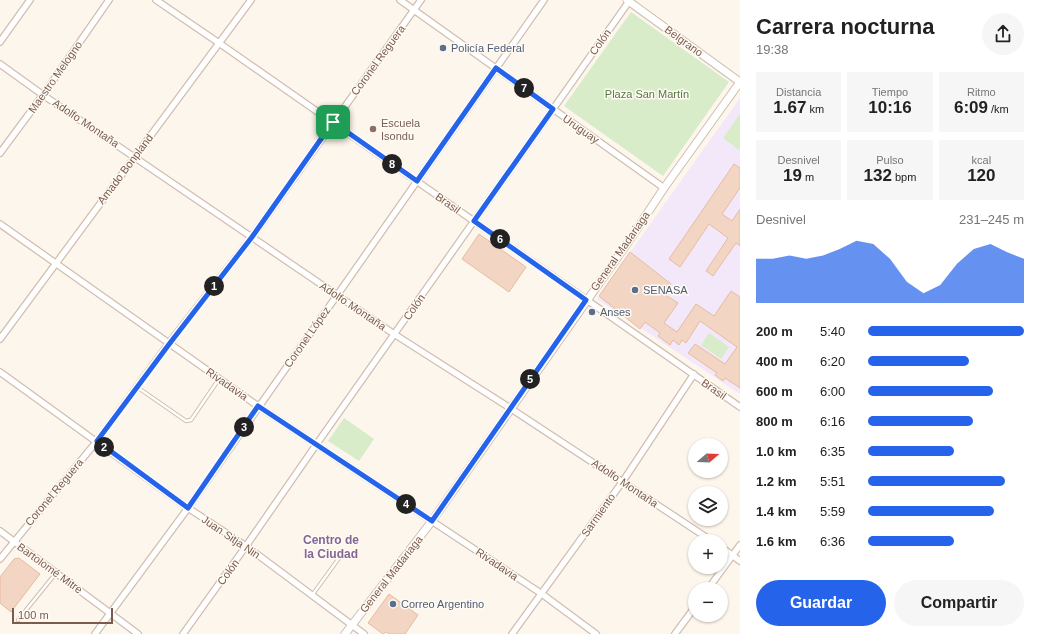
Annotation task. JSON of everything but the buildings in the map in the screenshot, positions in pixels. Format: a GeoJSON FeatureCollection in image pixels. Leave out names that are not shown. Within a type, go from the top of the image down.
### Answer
{"type":"FeatureCollection","features":[{"type":"Feature","properties":{"kind":"street"},"geometry":{"type":"LineString","coordinates":[[0,42],[30,0]]}},
{"type":"Feature","properties":{"kind":"street","name":"Maestro Melogno"},"geometry":{"type":"LineString","coordinates":[[0,153],[110,0]]}},
{"type":"Feature","properties":{"kind":"street","name":"Brasil"},"geometry":{"type":"LineString","coordinates":[[156,0],[740,407]]}},
{"type":"Feature","properties":{"kind":"street","name":"Amado Bonpland"},"geometry":{"type":"LineString","coordinates":[[0,339],[251,0]]}},
{"type":"Feature","properties":{"kind":"street","name":"Uruguay"},"geometry":{"type":"LineString","coordinates":[[400,0],[664,188]]}},
{"type":"Feature","properties":{"kind":"street","name":"Coronel Reguera"},"geometry":{"type":"LineString","coordinates":[[0,559],[97,441],[252,237],[421,0]]}},
{"type":"Feature","properties":{"kind":"street","name":"Coronel López"},"geometry":{"type":"LineString","coordinates":[[95,634],[188,508],[258,406],[544,0]]}},
{"type":"Feature","properties":{"kind":"street","name":"Belgrano"},"geometry":{"type":"LineString","coordinates":[[629,0],[740,82]]}},
{"type":"Feature","properties":{"kind":"street","name":"Colón"},"geometry":{"type":"LineString","coordinates":[[183,634],[629,0]]}},
{"type":"Feature","properties":{"kind":"street","name":"Adolfo Montaña"},"geometry":{"type":"LineString","coordinates":[[0,64],[43,95],[135,156],[394,334],[510,408],[702,534]]}},
{"type":"Feature","properties":{"kind":"street","name":"General Madariaga"},"geometry":{"type":"LineString","coordinates":[[345,634],[432,521],[631,238],[664,188],[740,82]]}},
{"type":"Feature","properties":{"kind":"street","name":"Rivadavia"},"geometry":{"type":"LineString","coordinates":[[0,224],[258,406],[542,594],[596,634]]}},
{"type":"Feature","properties":{"kind":"street","name":"Juan Sitja Nin"},"geometry":{"type":"LineString","coordinates":[[0,372],[188,508],[246,546],[364,634]]}},
{"type":"Feature","properties":{"kind":"street","name":"Sarmiento"},"geometry":{"type":"LineString","coordinates":[[512,634],[622,481],[694,374]]}},
{"type":"Feature","properties":{"kind":"street","name":"Bartolomé Mitre"},"geometry":{"type":"LineString","coordinates":[[0,531],[138,634]]}},
{"type":"Feature","properties":{"kind":"street"},"geometry":{"type":"LineString","coordinates":[[713,582],[740,545]]}},
{"type":"Feature","properties":{"kind":"street"},"geometry":{"type":"LineString","coordinates":[[728,552],[740,561]]}},
{"type":"Feature","properties":{"kind":"street"},"geometry":{"type":"LineString","coordinates":[[675,634],[688,616]]}},
{"type":"Feature","properties":{"kind":"lane"},"geometry":{"type":"LineString","coordinates":[[137,387],[186,421],[191,420],[220,378]]}},
{"type":"Feature","properties":{"kind":"lane"},"geometry":{"type":"LineString","coordinates":[[312,595],[342,554]]}},
{"type":"Feature","properties":{"kind":"lane"},"geometry":{"type":"LineString","coordinates":[[18,620],[56,572]]}},
{"type":"Feature","properties":{"kind":"shaded area"},"geometry":{"type":"Polygon","coordinates":[[[740,98],[740,394],[597,299],[740,98]]]}},
{"type":"Feature","properties":{"kind":"green space","name":"Plaza San Martín"},"geometry":{"type":"Polygon","coordinates":[[[631,12],[729,82],[663,176],[564,106],[631,12]]]}},
{"type":"Feature","properties":{"kind":"green space"},"geometry":{"type":"Polygon","coordinates":[[[740,114],[740,148],[739,150],[723,138],[740,114]]]}},
{"type":"Feature","properties":{"kind":"green space"},"geometry":{"type":"Polygon","coordinates":[[[709,333],[729,347],[721,359],[701,345],[709,333]]]}},
{"type":"Feature","properties":{"kind":"green space"},"geometry":{"type":"Polygon","coordinates":[[[344,418],[374,439],[359,461],[328,441],[344,418]]]}},
{"type":"Feature","properties":{"kind":"place","name":"Policía Federal"},"geometry":{"type":"Point","coordinates":[443,48]}},
{"type":"Feature","properties":{"kind":"place","name":"Escuela Isondu"},"geometry":{"type":"Point","coordinates":[373,129]}},
{"type":"Feature","properties":{"kind":"place","name":"SENASA"},"geometry":{"type":"Point","coordinates":[635,290]}},
{"type":"Feature","properties":{"kind":"place","name":"Anses"},"geometry":{"type":"Point","coordinates":[592,312]}},
{"type":"Feature","properties":{"kind":"place","name":"Correo Argentino"},"geometry":{"type":"Point","coordinates":[393,604]}},
{"type":"Feature","properties":{"kind":"district","name":"Centro de la Ciudad"},"geometry":{"type":"Point","coordinates":[331,547]}},
{"type":"Feature","properties":{"kind":"route"},"geometry":{"type":"LineString","coordinates":[[496,68],[553,109],[474,221],[586,300],[432,521],[258,406],[188,508],[97,441],[252,237],[333,122],[417,181],[496,68]]}}]}
